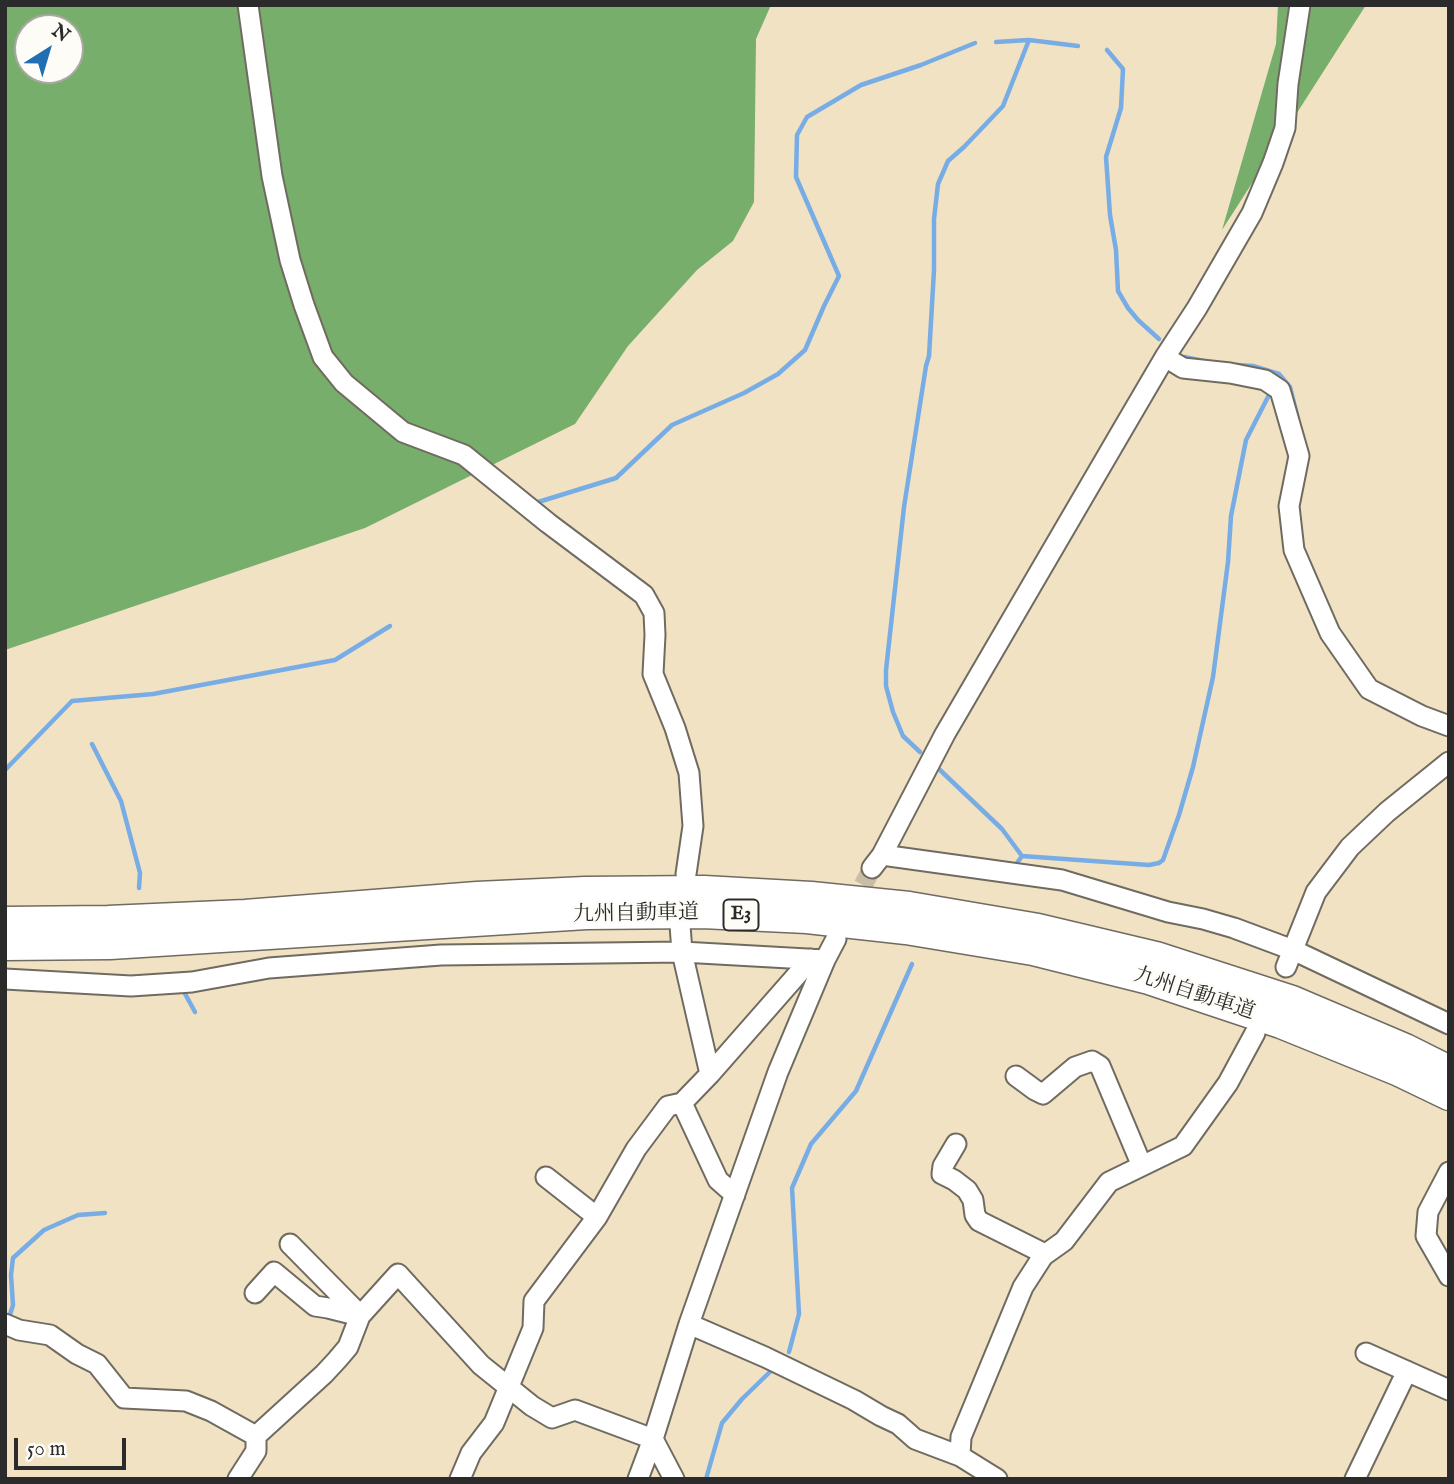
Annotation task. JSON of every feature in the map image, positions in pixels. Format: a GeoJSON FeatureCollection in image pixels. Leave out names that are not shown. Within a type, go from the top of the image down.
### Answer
{"type":"FeatureCollection","features":[{"type":"Feature","properties":{"kind":"highway","name":"九州自動車道"},"geometry":{"type":"LineString","coordinates":[[5,922],[245,915],[477,897],[585,892],[704,891],[811,897],[897,906],[1038,929],[1156,957],[1292,1001],[1405,1049],[1449,1071]]}},
{"type":"Feature","properties":{"kind":"highway","name":"九州自動車道"},"geometry":{"type":"LineString","coordinates":[[5,945],[110,944],[586,914],[702,913],[832,921],[906,929],[1032,950],[1149,979],[1281,1023],[1397,1070],[1449,1096]]}},
{"type":"Feature","properties":{"kind":"street"},"geometry":{"type":"LineString","coordinates":[[248,5],[272,176],[290,260],[323,357],[344,383],[403,432],[464,455],[548,523],[644,595],[654,613],[653,674],[675,728],[689,773],[693,826],[686,874]]}},
{"type":"Feature","properties":{"kind":"street"},"geometry":{"type":"LineString","coordinates":[[1300,5],[1288,84],[1285,128],[1252,213],[945,734],[877,862],[1062,880],[1168,912],[1203,919],[1234,928],[1290,958],[1449,1024]]}},
{"type":"Feature","properties":{"kind":"street"},"geometry":{"type":"LineString","coordinates":[[1166,357],[1183,369],[1230,373],[1273,385],[1299,456],[1289,506],[1294,550],[1330,633],[1369,689],[1422,716],[1449,726]]}},
{"type":"Feature","properties":{"kind":"street"},"geometry":{"type":"LineString","coordinates":[[1290,958],[1316,892],[1350,847],[1387,812],[1449,762]]}},
{"type":"Feature","properties":{"kind":"street"},"geometry":{"type":"LineString","coordinates":[[680,925],[682,952],[710,1074]]}},
{"type":"Feature","properties":{"kind":"street"},"geometry":{"type":"LineString","coordinates":[[460,1479],[471,1454],[494,1423],[533,1328],[534,1301],[597,1217],[636,1149],[668,1106],[682,1103],[836,939]]}},
{"type":"Feature","properties":{"kind":"street"},"geometry":{"type":"LineString","coordinates":[[5,979],[131,986],[192,982],[269,968],[441,955],[682,952],[818,959]]}},
{"type":"Feature","properties":{"kind":"street"},"geometry":{"type":"LineString","coordinates":[[638,1479],[689,1325],[818,959]]}},
{"type":"Feature","properties":{"kind":"street"},"geometry":{"type":"LineString","coordinates":[[960,1457],[961,1437],[1023,1287],[1045,1254],[1063,1241],[1109,1182],[1183,1146],[1228,1083],[1255,1033]]}},
{"type":"Feature","properties":{"kind":"street"},"geometry":{"type":"LineString","coordinates":[[1016,1076],[1042,1094],[1075,1067],[1092,1061],[1100,1066],[1142,1166]]}},
{"type":"Feature","properties":{"kind":"street"},"geometry":{"type":"LineString","coordinates":[[682,1103],[718,1180],[735,1195]]}},
{"type":"Feature","properties":{"kind":"street"},"geometry":{"type":"LineString","coordinates":[[956,1144],[943,1166],[942,1174],[967,1190],[979,1221],[1045,1254]]}},
{"type":"Feature","properties":{"kind":"street"},"geometry":{"type":"LineString","coordinates":[[1449,1172],[1428,1212],[1426,1236],[1449,1276]]}},
{"type":"Feature","properties":{"kind":"street"},"geometry":{"type":"LineString","coordinates":[[546,1177],[597,1217]]}},
{"type":"Feature","properties":{"kind":"street"},"geometry":{"type":"LineString","coordinates":[[290,1244],[360,1316]]}},
{"type":"Feature","properties":{"kind":"street"},"geometry":{"type":"LineString","coordinates":[[255,1293],[274,1272],[315,1306],[360,1316]]}},
{"type":"Feature","properties":{"kind":"street"},"geometry":{"type":"LineString","coordinates":[[238,1479],[256,1451],[256,1436],[337,1360],[348,1347],[360,1316],[398,1274],[481,1365],[532,1406],[552,1418],[575,1410],[653,1439],[674,1479]]}},
{"type":"Feature","properties":{"kind":"street"},"geometry":{"type":"LineString","coordinates":[[689,1325],[765,1356],[853,1399],[898,1424],[915,1439],[960,1457],[997,1479]]}},
{"type":"Feature","properties":{"kind":"street"},"geometry":{"type":"LineString","coordinates":[[12,1327],[50,1335],[97,1364],[124,1398],[186,1401],[211,1410],[256,1436]]}},
{"type":"Feature","properties":{"kind":"street"},"geometry":{"type":"LineString","coordinates":[[1366,1353],[1449,1390]]}},
{"type":"Feature","properties":{"kind":"street"},"geometry":{"type":"LineString","coordinates":[[1355,1479],[1407,1371]]}},
{"type":"Feature","properties":{"kind":"green space"},"geometry":{"type":"Polygon","coordinates":[[[5,5],[771,5],[756,39],[754,202],[733,241],[697,270],[628,346],[575,424],[365,528],[5,650],[5,5]]]}},
{"type":"Feature","properties":{"kind":"green space"},"geometry":{"type":"Polygon","coordinates":[[[1278,5],[1366,5],[1222,230],[1276,44],[1278,5]]]}},
{"type":"Feature","properties":{"kind":"waterway"},"geometry":{"type":"LineString","coordinates":[[996,42],[1029,40],[1078,46]]}},
{"type":"Feature","properties":{"kind":"waterway"},"geometry":{"type":"LineString","coordinates":[[920,752],[903,736],[893,712],[886,686],[886,670],[904,507],[929,356],[934,219],[938,184],[948,161],[1003,106],[1029,40]]}},
{"type":"Feature","properties":{"kind":"waterway"},"geometry":{"type":"LineString","coordinates":[[535,503],[616,478],[672,425],[744,393],[778,374],[805,350],[839,276],[796,177],[797,135],[807,117],[861,85],[975,43]]}},
{"type":"Feature","properties":{"kind":"waterway"},"geometry":{"type":"LineString","coordinates":[[1107,50],[1123,69],[1121,108],[1106,157],[1118,291],[1138,320],[1159,339]]}},
{"type":"Feature","properties":{"kind":"waterway"},"geometry":{"type":"LineString","coordinates":[[1184,357],[1204,361]]}},
{"type":"Feature","properties":{"kind":"waterway"},"geometry":{"type":"LineString","coordinates":[[1237,365],[1253,366],[1279,374],[1290,387],[1298,419]]}},
{"type":"Feature","properties":{"kind":"waterway"},"geometry":{"type":"LineString","coordinates":[[940,770],[1002,829],[1022,856],[1149,865],[1163,860],[1193,767],[1213,677],[1228,562],[1231,516],[1246,440],[1271,391]]}},
{"type":"Feature","properties":{"kind":"waterway"},"geometry":{"type":"LineString","coordinates":[[5,770],[72,701],[153,694],[335,660],[390,626]]}},
{"type":"Feature","properties":{"kind":"waterway"},"geometry":{"type":"LineString","coordinates":[[92,744],[121,801],[140,873],[139,888]]}},
{"type":"Feature","properties":{"kind":"waterway"},"geometry":{"type":"LineString","coordinates":[[1017,863],[1022,856]]}},
{"type":"Feature","properties":{"kind":"waterway"},"geometry":{"type":"LineString","coordinates":[[789,1352],[799,1314],[792,1188],[811,1144],[856,1091],[912,964]]}},
{"type":"Feature","properties":{"kind":"waterway"},"geometry":{"type":"LineString","coordinates":[[183,990],[195,1012]]}},
{"type":"Feature","properties":{"kind":"waterway"},"geometry":{"type":"LineString","coordinates":[[9,1318],[13,1305],[13,1258],[44,1230],[78,1215],[105,1213]]}},
{"type":"Feature","properties":{"kind":"waterway"},"geometry":{"type":"LineString","coordinates":[[706,1479],[722,1423],[773,1369]]}},
{"type":"Feature","properties":{"kind":"tunnel"},"geometry":{"type":"LineString","coordinates":[[850,911],[872,868]]}}]}
